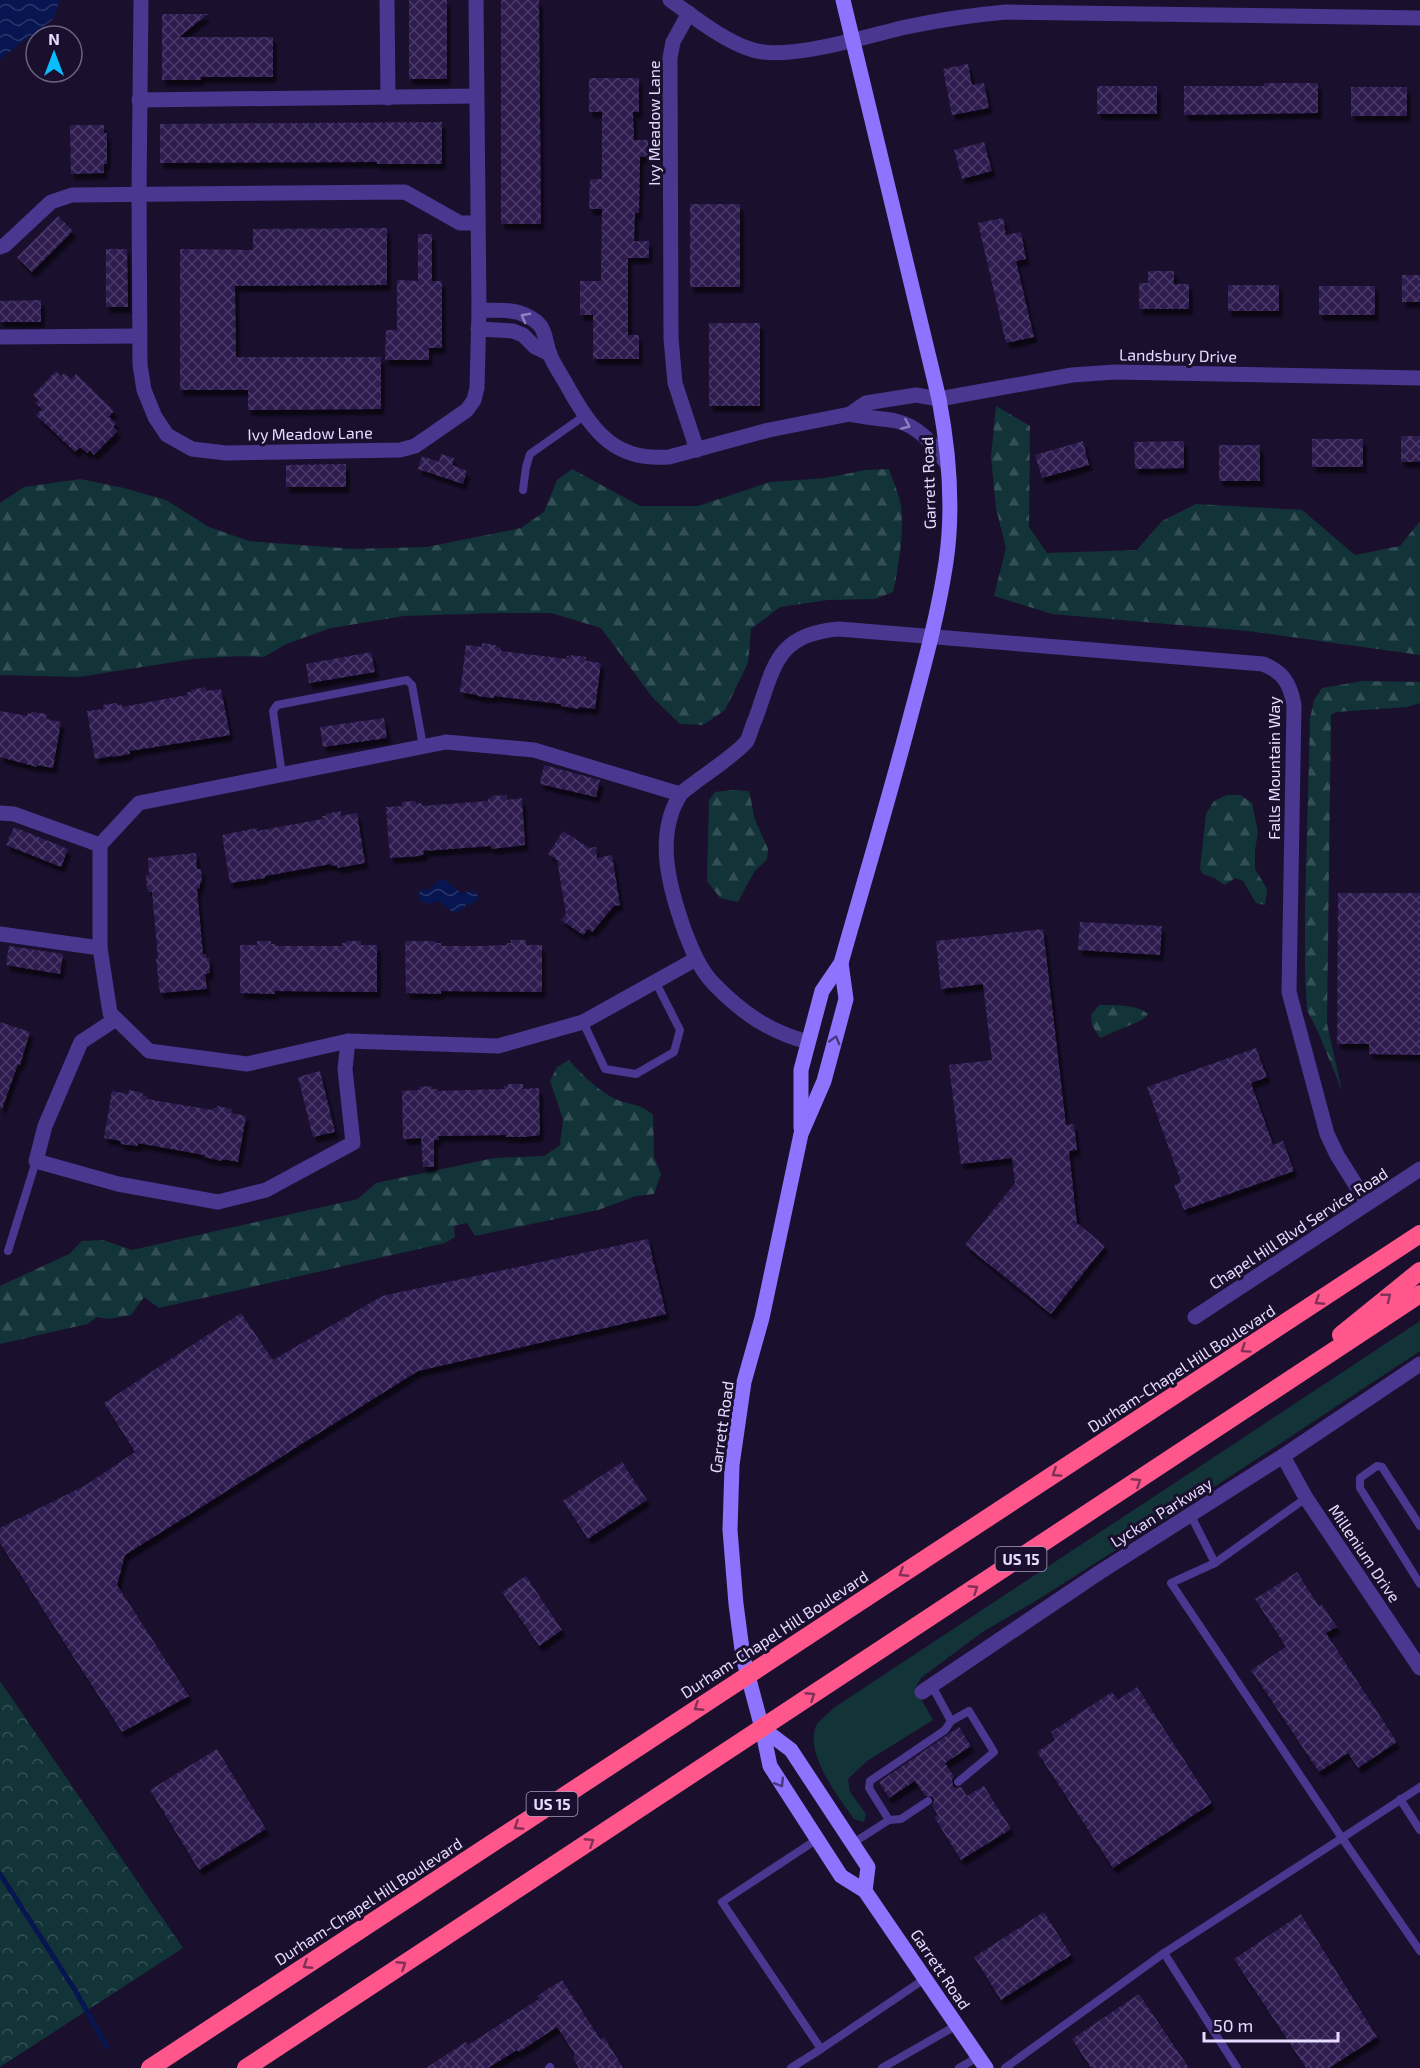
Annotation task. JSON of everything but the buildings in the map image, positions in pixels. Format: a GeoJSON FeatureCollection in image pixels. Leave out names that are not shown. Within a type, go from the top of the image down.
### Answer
{"type":"FeatureCollection","features":[{"type":"Feature","properties":{"kind":"highway","name":"Durham-Chapel Hill Boulevard"},"geometry":{"type":"LineString","coordinates":[[150,2068],[1420,1234]]}},
{"type":"Feature","properties":{"kind":"highway"},"geometry":{"type":"LineString","coordinates":[[1278,1389],[1364,1315],[1420,1271]]}},
{"type":"Feature","properties":{"kind":"highway","name":"US 15"},"geometry":{"type":"LineString","coordinates":[[246,2068],[1420,1294]]}},
{"type":"Feature","properties":{"kind":"street","name":"Ivy Meadow Lane"},"geometry":{"type":"LineString","coordinates":[[141,0],[140,365],[144,390],[155,417],[167,435],[192,449],[226,453],[400,450],[415,446],[466,410],[474,400],[477,388],[479,310],[476,0]]}},
{"type":"Feature","properties":{"kind":"street"},"geometry":{"type":"LineString","coordinates":[[387,0],[388,98]]}},
{"type":"Feature","properties":{"kind":"street"},"geometry":{"type":"LineString","coordinates":[[670,0],[735,42],[759,52],[791,52],[942,20],[1006,12],[1420,18]]}},
{"type":"Feature","properties":{"kind":"street","name":"Garrett Road"},"geometry":{"type":"LineString","coordinates":[[801,1134],[801,1070],[808,1042],[822,991],[841,963],[931,636],[946,562],[950,487],[939,399],[843,0]]}},
{"type":"Feature","properties":{"kind":"street","name":"Ivy Meadow Lane"},"geometry":{"type":"LineString","coordinates":[[689,13],[673,42],[670,58],[671,338],[675,383],[697,450]]}},
{"type":"Feature","properties":{"kind":"street"},"geometry":{"type":"LineString","coordinates":[[140,100],[477,96]]}},
{"type":"Feature","properties":{"kind":"street"},"geometry":{"type":"LineString","coordinates":[[0,247],[5,245],[51,202],[72,195],[405,192],[460,223],[478,223]]}},
{"type":"Feature","properties":{"kind":"street"},"geometry":{"type":"LineString","coordinates":[[479,310],[526,315],[545,330],[550,354],[584,416],[607,442],[628,453],[656,458],[669,457],[768,430],[849,414],[866,403],[916,394],[939,399]]}},
{"type":"Feature","properties":{"kind":"street"},"geometry":{"type":"LineString","coordinates":[[478,329],[513,331],[523,335],[534,347],[550,354]]}},
{"type":"Feature","properties":{"kind":"street"},"geometry":{"type":"LineString","coordinates":[[0,337],[140,336]]}},
{"type":"Feature","properties":{"kind":"street","name":"Landsbury Drive"},"geometry":{"type":"LineString","coordinates":[[939,399],[1072,375],[1115,372],[1420,378]]}},
{"type":"Feature","properties":{"kind":"street"},"geometry":{"type":"LineString","coordinates":[[849,414],[867,419],[897,421],[913,427],[927,438],[948,465]]}},
{"type":"Feature","properties":{"kind":"street","name":"Falls Mountain Way"},"geometry":{"type":"LineString","coordinates":[[680,794],[746,742],[774,664],[781,654],[802,638],[820,631],[839,629],[1243,661],[1263,664],[1275,669],[1291,688],[1294,705],[1289,992],[1327,1134],[1337,1155],[1367,1203]]}},
{"type":"Feature","properties":{"kind":"street"},"geometry":{"type":"LineString","coordinates":[[696,959],[583,1022],[498,1046],[348,1041],[247,1064],[149,1051],[110,1013],[100,948],[100,845],[138,803],[446,742],[534,750],[680,794],[667,834],[667,860],[670,886],[696,959],[712,982],[752,1019],[774,1031],[808,1042]]}},
{"type":"Feature","properties":{"kind":"street"},"geometry":{"type":"LineString","coordinates":[[0,813],[14,814],[100,845]]}},
{"type":"Feature","properties":{"kind":"street"},"geometry":{"type":"LineString","coordinates":[[0,933],[100,948]]}},
{"type":"Feature","properties":{"kind":"street","name":"Garrett Road"},"geometry":{"type":"LineString","coordinates":[[841,963],[846,999],[824,1081],[801,1134],[762,1318],[744,1382],[732,1465],[730,1530],[739,1630],[747,1675],[770,1766],[841,1876],[865,1890],[982,2062]]}},
{"type":"Feature","properties":{"kind":"street"},"geometry":{"type":"LineString","coordinates":[[116,1019],[81,1042],[45,1126],[36,1161],[118,1184],[218,1202],[266,1190],[353,1143],[345,1069],[348,1041]]}},
{"type":"Feature","properties":{"kind":"street","name":"Chapel Hill Blvd Service Road"},"geometry":{"type":"LineString","coordinates":[[1195,1317],[1420,1168]]}},
{"type":"Feature","properties":{"kind":"street","name":"Lyckan Parkway"},"geometry":{"type":"LineString","coordinates":[[927,1689],[1100,1572],[1283,1456],[1420,1364]]}},
{"type":"Feature","properties":{"kind":"street","name":"Millenium Drive"},"geometry":{"type":"LineString","coordinates":[[1283,1456],[1306,1498],[1420,1668]]}},
{"type":"Feature","properties":{"kind":"street"},"geometry":{"type":"LineString","coordinates":[[762,1728],[791,1750],[853,1843],[868,1867],[865,1890]]}},
{"type":"Feature","properties":{"kind":"lane"},"geometry":{"type":"LineString","coordinates":[[523,490],[530,454],[584,416]]}},
{"type":"Feature","properties":{"kind":"lane"},"geometry":{"type":"LineString","coordinates":[[282,775],[273,711],[277,705],[408,680],[412,685],[423,746]]}},
{"type":"Feature","properties":{"kind":"lane"},"geometry":{"type":"LineString","coordinates":[[583,1022],[605,1069],[636,1074],[674,1052],[680,1030],[656,981]]}},
{"type":"Feature","properties":{"kind":"lane"},"geometry":{"type":"LineString","coordinates":[[8,1251],[36,1161]]}},
{"type":"Feature","properties":{"kind":"lane"},"geometry":{"type":"LineString","coordinates":[[1420,1526],[1382,1467],[1377,1466],[1360,1478],[1360,1488],[1420,1584]]}},
{"type":"Feature","properties":{"kind":"lane"},"geometry":{"type":"LineString","coordinates":[[1306,1498],[1215,1563],[1171,1583],[1420,1952]]}},
{"type":"Feature","properties":{"kind":"lane"},"geometry":{"type":"LineString","coordinates":[[1190,1514],[1215,1563]]}},
{"type":"Feature","properties":{"kind":"lane"},"geometry":{"type":"LineString","coordinates":[[927,1689],[951,1721]]}},
{"type":"Feature","properties":{"kind":"lane"},"geometry":{"type":"LineString","coordinates":[[889,1820],[869,1788],[870,1781],[945,1730],[951,1721],[969,1711],[994,1752],[958,1782]]}},
{"type":"Feature","properties":{"kind":"lane"},"geometry":{"type":"LineString","coordinates":[[1005,2068],[1164,1953],[1420,1787]]}},
{"type":"Feature","properties":{"kind":"lane"},"geometry":{"type":"LineString","coordinates":[[1400,1800],[1420,1830]]}},
{"type":"Feature","properties":{"kind":"lane"},"geometry":{"type":"LineString","coordinates":[[853,1843],[889,1820],[901,1819],[928,1801]]}},
{"type":"Feature","properties":{"kind":"lane"},"geometry":{"type":"LineString","coordinates":[[816,1839],[722,1902],[821,2049]]}},
{"type":"Feature","properties":{"kind":"lane"},"geometry":{"type":"LineString","coordinates":[[1164,1953],[1237,2068]]}},
{"type":"Feature","properties":{"kind":"lane"},"geometry":{"type":"LineString","coordinates":[[791,2068],[926,1978]]}},
{"type":"Feature","properties":{"kind":"lane"},"geometry":{"type":"LineString","coordinates":[[882,2068],[894,2065],[957,2025]]}},
{"type":"Feature","properties":{"kind":"lane"},"geometry":{"type":"LineString","coordinates":[[959,2068],[982,2062]]}},
{"type":"Feature","properties":{"kind":"green space"},"geometry":{"type":"Polygon","coordinates":[[[996,406],[1030,426],[1029,527],[1047,553],[1137,550],[1162,521],[1196,504],[1302,510],[1355,555],[1400,546],[1420,521],[1420,655],[1248,631],[1052,614],[994,596],[1006,548],[996,508],[991,457],[996,406]]]}},
{"type":"Feature","properties":{"kind":"green space"},"geometry":{"type":"Polygon","coordinates":[[[572,469],[640,506],[698,506],[770,482],[825,478],[866,470],[889,469],[899,497],[902,516],[900,549],[893,592],[875,599],[828,600],[780,607],[751,629],[748,663],[725,710],[703,725],[680,724],[653,698],[601,628],[551,613],[404,616],[331,628],[286,644],[264,657],[193,659],[79,677],[0,675],[0,503],[24,487],[80,479],[124,488],[166,500],[209,527],[249,541],[353,549],[427,547],[521,528],[544,512],[557,480],[572,469]]]}},
{"type":"Feature","properties":{"kind":"green space"},"geometry":{"type":"Polygon","coordinates":[[[1363,681],[1420,682],[1420,703],[1407,707],[1336,712],[1331,715],[1327,1024],[1342,1091],[1307,1010],[1305,907],[1310,719],[1314,700],[1322,688],[1363,681]]]}},
{"type":"Feature","properties":{"kind":"green space"},"geometry":{"type":"Polygon","coordinates":[[[749,791],[755,820],[768,849],[767,859],[754,872],[738,902],[720,898],[707,881],[709,800],[715,792],[749,791]]]}},
{"type":"Feature","properties":{"kind":"green space"},"geometry":{"type":"Polygon","coordinates":[[[1227,795],[1240,795],[1252,803],[1258,832],[1255,869],[1267,889],[1265,905],[1256,903],[1243,881],[1235,878],[1225,885],[1203,874],[1200,869],[1206,814],[1214,801],[1227,795]]]}},
{"type":"Feature","properties":{"kind":"green space"},"geometry":{"type":"Polygon","coordinates":[[[1099,1005],[1138,1008],[1148,1014],[1142,1020],[1100,1038],[1092,1025],[1091,1015],[1099,1005]]]}},
{"type":"Feature","properties":{"kind":"green space"},"geometry":{"type":"Polygon","coordinates":[[[569,1060],[601,1090],[616,1099],[642,1107],[653,1115],[654,1157],[661,1174],[654,1194],[636,1196],[598,1210],[475,1236],[467,1223],[454,1226],[455,1237],[445,1243],[159,1308],[144,1297],[131,1315],[109,1319],[97,1317],[87,1324],[0,1344],[0,1286],[69,1254],[82,1241],[103,1240],[132,1250],[358,1199],[376,1183],[494,1158],[544,1156],[560,1145],[563,1119],[550,1081],[557,1067],[569,1060]]]}},
{"type":"Feature","properties":{"kind":"green space"},"geometry":{"type":"Polygon","coordinates":[[[1420,1321],[1420,1351],[1187,1505],[981,1633],[921,1678],[915,1688],[933,1720],[867,1761],[848,1779],[850,1792],[866,1814],[864,1822],[854,1819],[825,1775],[815,1749],[816,1726],[832,1709],[1420,1321]]]}},
{"type":"Feature","properties":{"kind":"green space"},"geometry":{"type":"Polygon","coordinates":[[[0,1681],[183,1948],[0,2067],[0,1681]]]}},
{"type":"Feature","properties":{"kind":"water"},"geometry":{"type":"Polygon","coordinates":[[[0,0],[60,0],[53,19],[46,24],[24,24],[24,41],[0,59],[0,0]]]}},
{"type":"Feature","properties":{"kind":"water"},"geometry":{"type":"Polygon","coordinates":[[[439,880],[445,880],[461,893],[473,891],[479,896],[477,901],[454,913],[439,901],[427,904],[419,900],[418,894],[422,889],[430,889],[439,880]]]}},
{"type":"Feature","properties":{"kind":"waterway"},"geometry":{"type":"LineString","coordinates":[[0,1874],[75,1990],[107,2047]]}}]}
